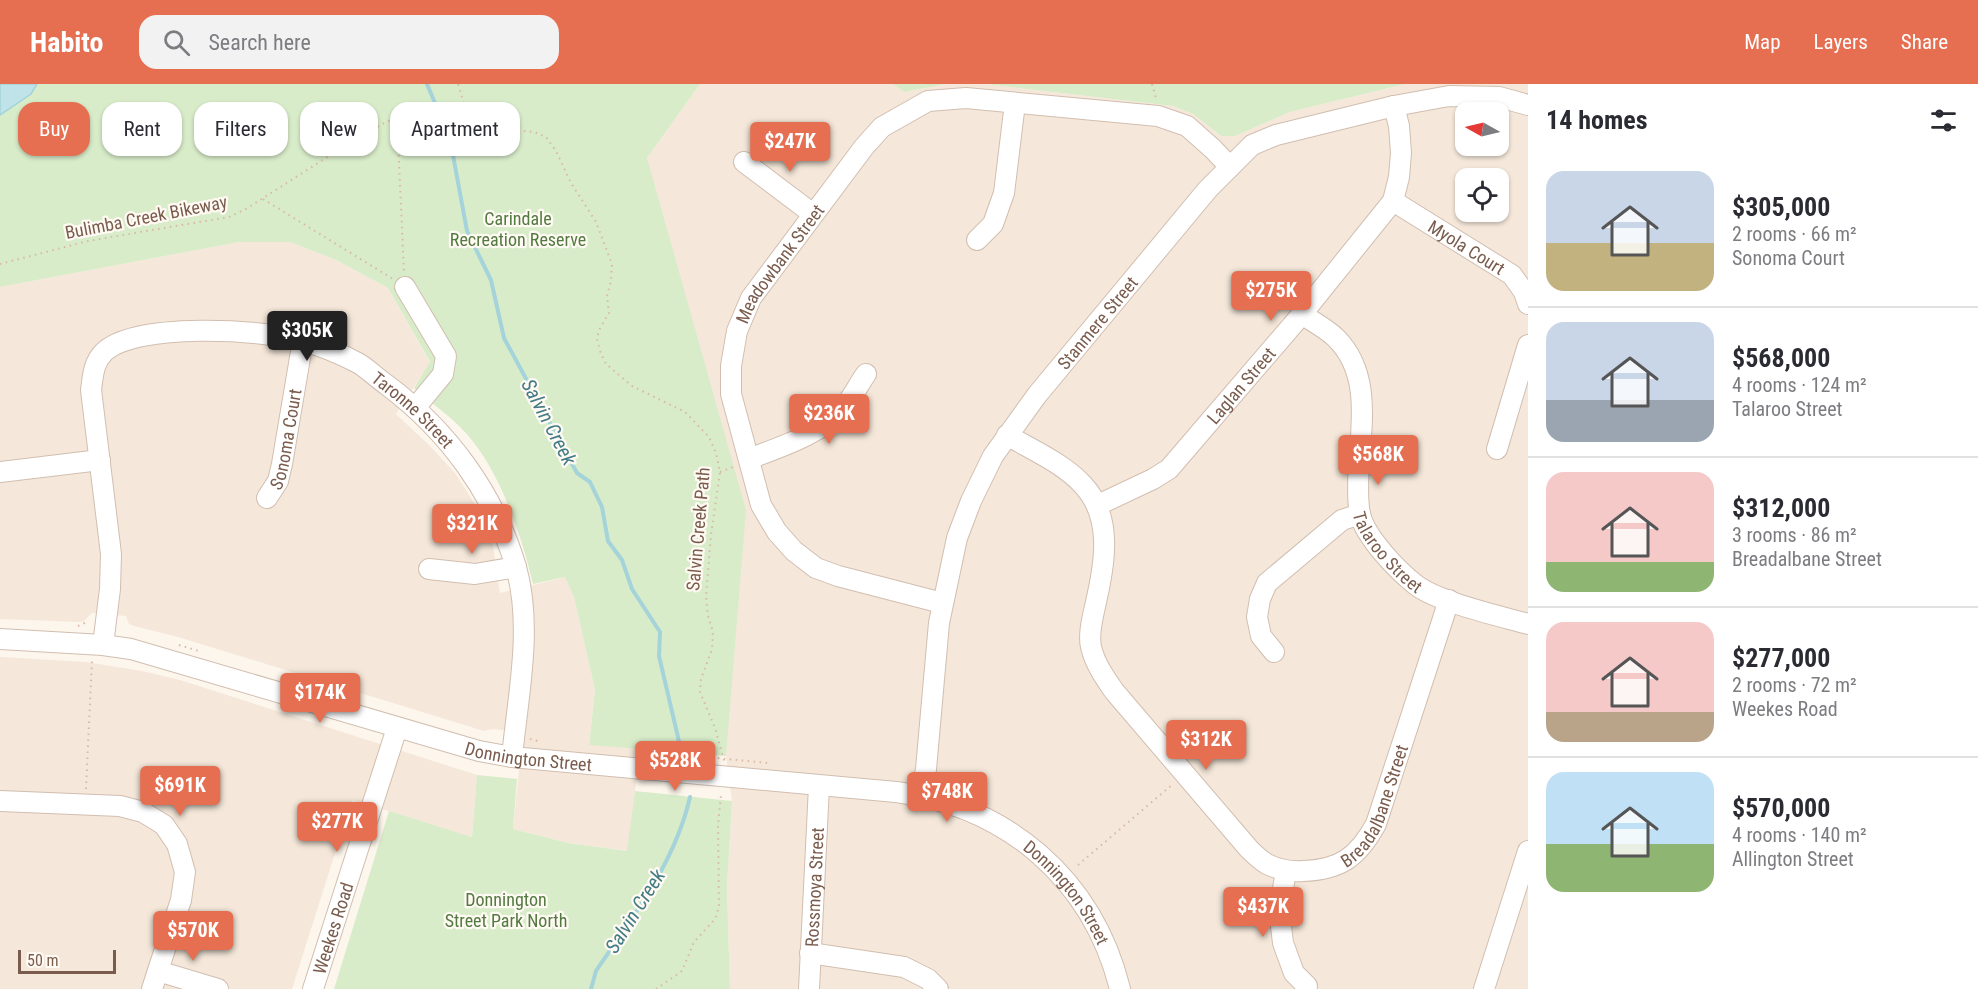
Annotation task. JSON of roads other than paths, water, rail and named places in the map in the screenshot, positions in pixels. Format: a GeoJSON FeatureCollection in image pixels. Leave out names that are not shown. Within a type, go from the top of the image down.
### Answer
{"type":"FeatureCollection","features":[{"type":"Feature","properties":{"kind":"street","name":"Stanmere Street"},"geometry":{"type":"LineString","coordinates":[[921,795],[926,769],[942,603],[960,528],[970,501],[1007,435],[1037,394],[1193,207],[1252,145],[1276,135],[1394,106],[1449,96],[1499,97],[1528,105]]}},
{"type":"Feature","properties":{"kind":"street","name":"Meadowbank Street"},"geometry":{"type":"LineString","coordinates":[[942,603],[838,576],[816,568],[794,551],[777,532],[761,505],[731,393],[731,366],[737,331],[751,298],[864,147],[882,127],[927,101],[966,98],[1158,116],[1187,126],[1213,148],[1230,167]]}},
{"type":"Feature","properties":{"kind":"street"},"geometry":{"type":"LineString","coordinates":[[977,240],[993,224],[1004,193],[1015,103]]}},
{"type":"Feature","properties":{"kind":"street","name":"Laglan Street"},"geometry":{"type":"LineString","coordinates":[[1098,505],[1153,480],[1169,469],[1302,314],[1393,201],[1399,177],[1401,153],[1399,126],[1394,106]]}},
{"type":"Feature","properties":{"kind":"street"},"geometry":{"type":"LineString","coordinates":[[744,162],[813,214]]}},
{"type":"Feature","properties":{"kind":"street","name":"Myola Court"},"geometry":{"type":"LineString","coordinates":[[1393,201],[1512,274],[1524,292],[1528,304]]}},
{"type":"Feature","properties":{"kind":"street"},"geometry":{"type":"LineString","coordinates":[[405,287],[446,356],[443,374],[415,408]]}},
{"type":"Feature","properties":{"kind":"street","name":"Talaroo Street"},"geometry":{"type":"LineString","coordinates":[[1302,314],[1336,338],[1350,358],[1360,380],[1363,404],[1359,473],[1360,514],[1387,557],[1417,586],[1449,600],[1528,624]]}},
{"type":"Feature","properties":{"kind":"street","name":"Taronne Street"},"geometry":{"type":"LineString","coordinates":[[98,652],[110,589],[111,554],[91,390],[93,367],[104,352],[124,340],[178,330],[204,330],[303,340],[359,364],[415,408],[437,429],[474,474],[491,503],[516,567],[523,615],[523,646],[512,757]]}},
{"type":"Feature","properties":{"kind":"street","name":"Sonoma Court"},"geometry":{"type":"LineString","coordinates":[[267,498],[278,481],[282,464],[303,340]]}},
{"type":"Feature","properties":{"kind":"street"},"geometry":{"type":"LineString","coordinates":[[1497,449],[1528,345]]}},
{"type":"Feature","properties":{"kind":"street"},"geometry":{"type":"LineString","coordinates":[[749,459],[797,441],[822,427],[843,408],[866,374]]}},
{"type":"Feature","properties":{"kind":"street"},"geometry":{"type":"LineString","coordinates":[[1007,435],[1071,473],[1085,486],[1098,505],[1106,545],[1092,620],[1091,646],[1100,670],[1114,691],[1249,849],[1266,863],[1286,872],[1281,926],[1283,943],[1294,973],[1307,986]]}},
{"type":"Feature","properties":{"kind":"street"},"geometry":{"type":"LineString","coordinates":[[0,472],[100,460]]}},
{"type":"Feature","properties":{"kind":"street"},"geometry":{"type":"LineString","coordinates":[[1274,652],[1261,636],[1257,617],[1260,599],[1267,583],[1342,520],[1360,514]]}},
{"type":"Feature","properties":{"kind":"street"},"geometry":{"type":"LineString","coordinates":[[429,569],[475,574],[516,567]]}},
{"type":"Feature","properties":{"kind":"street","name":"Breadalbane Street"},"geometry":{"type":"LineString","coordinates":[[1286,872],[1317,871],[1338,866],[1353,856],[1368,840],[1376,824],[1449,600]]}},
{"type":"Feature","properties":{"kind":"street","name":"Donnington Street"},"geometry":{"type":"LineString","coordinates":[[0,639],[98,652],[157,655],[397,728],[479,751],[512,757],[921,795],[955,806],[1005,828],[1049,862],[1078,895],[1097,926],[1114,963],[1120,989]]}},
{"type":"Feature","properties":{"kind":"street","name":"Weekes Road"},"geometry":{"type":"LineString","coordinates":[[313,989],[397,728]]}},
{"type":"Feature","properties":{"kind":"street","name":"Rossmoya Street"},"geometry":{"type":"LineString","coordinates":[[809,989],[819,786]]}},
{"type":"Feature","properties":{"kind":"street"},"geometry":{"type":"LineString","coordinates":[[0,801],[120,806],[143,812],[164,825],[177,844],[184,872],[181,900],[155,980],[218,989]]}},
{"type":"Feature","properties":{"kind":"street"},"geometry":{"type":"LineString","coordinates":[[1485,989],[1528,851]]}},
{"type":"Feature","properties":{"kind":"street"},"geometry":{"type":"LineString","coordinates":[[810,953],[904,967],[928,979],[938,989]]}},
{"type":"Feature","properties":{"kind":"water"},"geometry":{"type":"Polygon","coordinates":[[[0,84],[37,84],[31,94],[0,115],[0,84]]]}},
{"type":"Feature","properties":{"kind":"waterway","name":"Salvin Creek"},"geometry":{"type":"LineString","coordinates":[[427,84],[450,139],[467,231],[491,280],[504,338],[577,473],[590,482],[602,507],[608,541],[622,560],[632,589],[660,632],[659,656],[685,767]]}},
{"type":"Feature","properties":{"kind":"waterway","name":"Salvin Creek"},"geometry":{"type":"LineString","coordinates":[[591,989],[596,971],[663,867],[683,821],[690,797]]}},
{"type":"Feature","properties":{"kind":"park label","name":"Carindale Recreation Reserve"},"geometry":{"type":"Point","coordinates":[518,228]}},
{"type":"Feature","properties":{"kind":"park label","name":"Donnington Street Park North"},"geometry":{"type":"Point","coordinates":[506,909]}}]}
